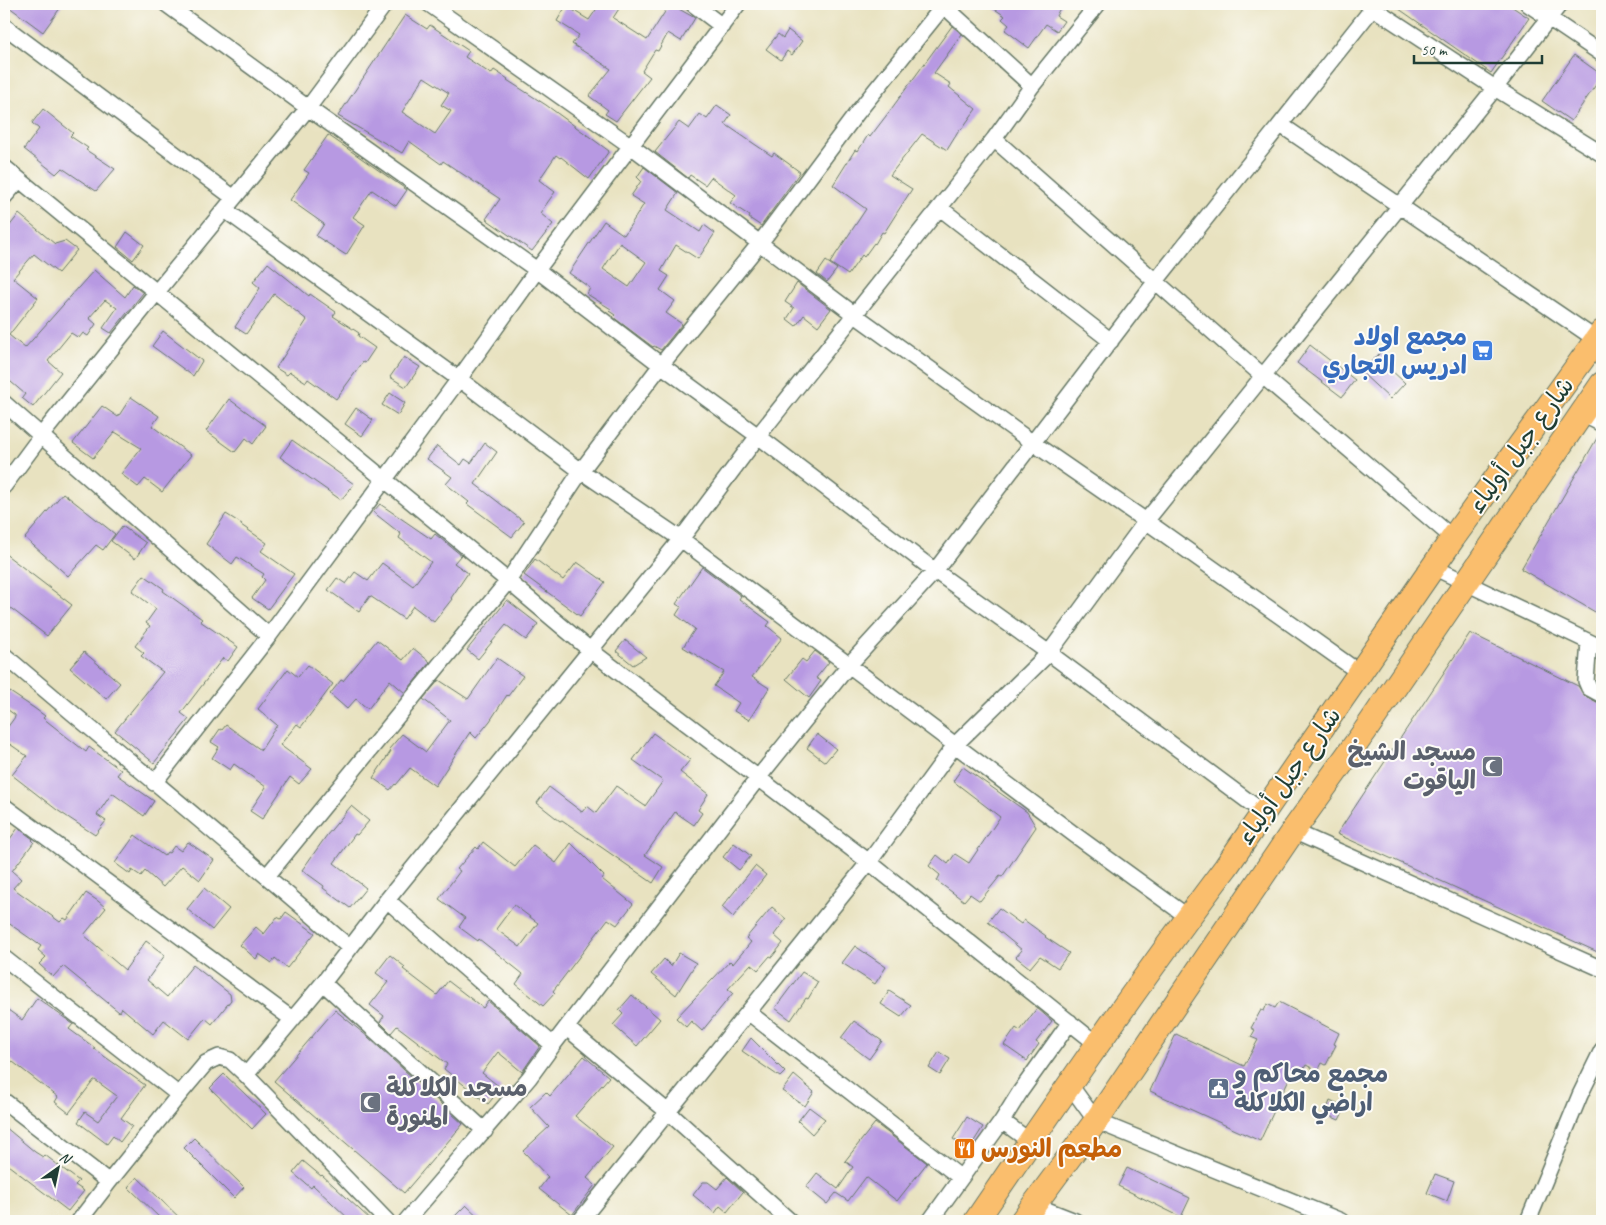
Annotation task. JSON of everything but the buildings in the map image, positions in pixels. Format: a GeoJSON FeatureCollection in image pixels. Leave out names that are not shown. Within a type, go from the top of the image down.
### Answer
{"type":"FeatureCollection","features":[{"type":"Feature","properties":{"kind":"main road","name":"شارع جبل أولياء"},"geometry":{"type":"LineString","coordinates":[[976,1221],[1098,1044],[1226,867],[1453,538],[1599,336]]}},
{"type":"Feature","properties":{"kind":"main road","name":"شارع جبل أولياء"},"geometry":{"type":"LineString","coordinates":[[1028,1213],[1096,1121],[1293,831],[1365,731],[1465,584],[1592,419],[1602,384]]}},
{"type":"Feature","properties":{"kind":"street"},"geometry":{"type":"LineString","coordinates":[[166,4],[308,108],[537,270],[934,571],[1049,653],[1264,812]]}},
{"type":"Feature","properties":{"kind":"street"},"geometry":{"type":"LineString","coordinates":[[4,486],[41,436],[156,293],[308,108],[385,4]]}},
{"type":"Feature","properties":{"kind":"street"},"geometry":{"type":"LineString","coordinates":[[429,4],[631,146],[856,315],[1360,673]]}},
{"type":"Feature","properties":{"kind":"street"},"geometry":{"type":"LineString","coordinates":[[693,4],[722,26]]}},
{"type":"Feature","properties":{"kind":"street"},"geometry":{"type":"LineString","coordinates":[[154,783],[269,636],[537,270],[738,4]]}},
{"type":"Feature","properties":{"kind":"street"},"geometry":{"type":"LineString","coordinates":[[267,876],[508,581],[581,470],[660,365],[760,243],[857,113],[943,4],[1032,86]]}},
{"type":"Feature","properties":{"kind":"street"},"geometry":{"type":"LineString","coordinates":[[246,1075],[324,983],[387,900],[681,539],[758,436],[856,315],[994,139],[1032,86],[1098,4]]}},
{"type":"Feature","properties":{"kind":"street"},"geometry":{"type":"LineString","coordinates":[[1528,4],[1602,54]]}},
{"type":"Feature","properties":{"kind":"street"},"geometry":{"type":"LineString","coordinates":[[580,1221],[869,862],[955,745],[1049,653],[1146,521],[1495,88],[1560,4]]}},
{"type":"Feature","properties":{"kind":"street"},"geometry":{"type":"LineString","coordinates":[[406,1221],[529,1078],[758,778],[849,665],[934,571],[1156,281],[1280,125],[1372,5],[1495,88],[1602,154]]}},
{"type":"Feature","properties":{"kind":"street"},"geometry":{"type":"LineString","coordinates":[[4,26],[230,204],[458,379],[581,470],[681,539],[1188,918]]}},
{"type":"Feature","properties":{"kind":"street"},"geometry":{"type":"LineString","coordinates":[[1280,125],[1599,336]]}},
{"type":"Feature","properties":{"kind":"street"},"geometry":{"type":"LineString","coordinates":[[994,139],[1263,376],[1453,538]]}},
{"type":"Feature","properties":{"kind":"street"},"geometry":{"type":"LineString","coordinates":[[4,167],[590,650],[869,862],[1098,1044]]}},
{"type":"Feature","properties":{"kind":"street"},"geometry":{"type":"LineString","coordinates":[[4,198],[19,180]]}},
{"type":"Feature","properties":{"kind":"street"},"geometry":{"type":"LineString","coordinates":[[940,208],[1111,341]]}},
{"type":"Feature","properties":{"kind":"street"},"geometry":{"type":"LineString","coordinates":[[4,403],[269,636]]}},
{"type":"Feature","properties":{"kind":"street"},"geometry":{"type":"LineString","coordinates":[[1434,568],[1596,645],[1586,681],[1589,688],[1602,695]]}},
{"type":"Feature","properties":{"kind":"street"},"geometry":{"type":"LineString","coordinates":[[4,655],[350,948]]}},
{"type":"Feature","properties":{"kind":"street"},"geometry":{"type":"LineString","coordinates":[[4,806],[292,1019]]}},
{"type":"Feature","properties":{"kind":"street"},"geometry":{"type":"LineString","coordinates":[[1293,831],[1602,968]]}},
{"type":"Feature","properties":{"kind":"street"},"geometry":{"type":"LineString","coordinates":[[387,900],[553,1045]]}},
{"type":"Feature","properties":{"kind":"street"},"geometry":{"type":"LineString","coordinates":[[4,958],[179,1094]]}},
{"type":"Feature","properties":{"kind":"street"},"geometry":{"type":"LineString","coordinates":[[324,983],[485,1130]]}},
{"type":"Feature","properties":{"kind":"street"},"geometry":{"type":"LineString","coordinates":[[748,1012],[961,1178]]}},
{"type":"Feature","properties":{"kind":"street"},"geometry":{"type":"LineString","coordinates":[[930,1221],[1070,1022]]}},
{"type":"Feature","properties":{"kind":"street"},"geometry":{"type":"LineString","coordinates":[[567,1028],[668,1112],[790,1221]]}},
{"type":"Feature","properties":{"kind":"street"},"geometry":{"type":"LineString","coordinates":[[1528,1221],[1580,1095],[1602,1050]]}},
{"type":"Feature","properties":{"kind":"street"},"geometry":{"type":"LineString","coordinates":[[79,1221],[179,1094],[206,1063],[219,1057],[230,1060],[246,1075],[387,1221]]}},
{"type":"Feature","properties":{"kind":"street"},"geometry":{"type":"LineString","coordinates":[[1070,1085],[1096,1121],[1341,1221]]}},
{"type":"Feature","properties":{"kind":"street"},"geometry":{"type":"LineString","coordinates":[[4,1101],[109,1182]]}},
{"type":"Feature","properties":{"kind":"street"},"geometry":{"type":"LineString","coordinates":[[1002,1121],[1030,1142]]}},
{"type":"Feature","properties":{"kind":"street"},"geometry":{"type":"LineString","coordinates":[[1028,1213],[1075,1221]]}},
{"type":"Feature","properties":{"kind":"place","name":"مجمع اولاد ادريس التجاري"},"geometry":{"type":"Point","coordinates":[1483,351]}},
{"type":"Feature","properties":{"kind":"place","name":"مسجد الشيخ الياقوت"},"geometry":{"type":"Point","coordinates":[1492,766]}},
{"type":"Feature","properties":{"kind":"place","name":"مجمع محاكم و اراضي الكلاكلة"},"geometry":{"type":"Point","coordinates":[1218,1088]}},
{"type":"Feature","properties":{"kind":"place","name":"مسجد الكلاكلة المنورة"},"geometry":{"type":"Point","coordinates":[370,1102]}},
{"type":"Feature","properties":{"kind":"place","name":"مطعم النورس"},"geometry":{"type":"Point","coordinates":[965,1149]}}]}
